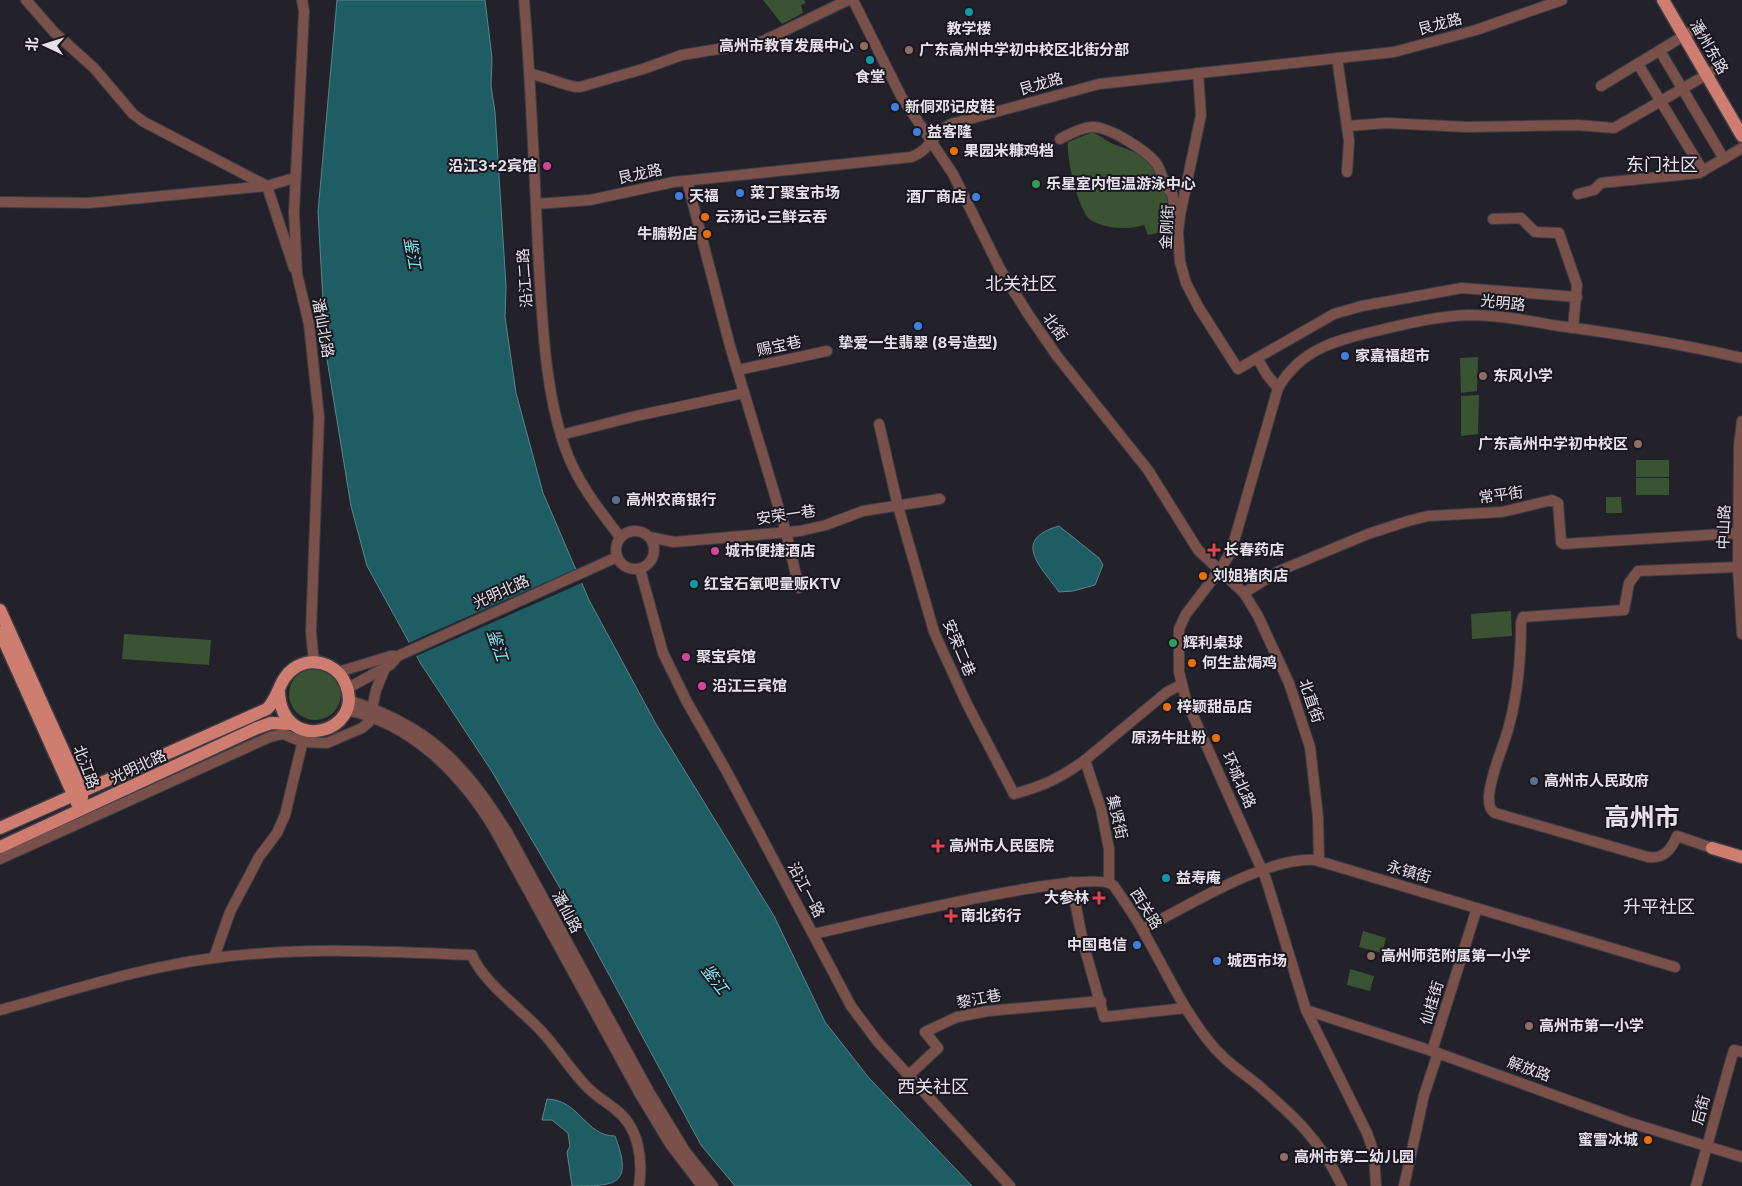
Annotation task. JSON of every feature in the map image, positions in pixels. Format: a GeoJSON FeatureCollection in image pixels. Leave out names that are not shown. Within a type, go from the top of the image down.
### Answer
{"type":"FeatureCollection","features":[{"type":"Feature","properties":{"kind":"main road","name":"潘州东路"},"geometry":{"type":"LineString","coordinates":[[1663,0],[1687,34],[1742,121]]}},
{"type":"Feature","properties":{"kind":"main road","name":"潘州东路"},"geometry":{"type":"LineString","coordinates":[[1672,0],[1687,34]]}},
{"type":"Feature","properties":{"kind":"main road","name":"潘州东路"},"geometry":{"type":"LineString","coordinates":[[1710,73],[1742,136]]}},
{"type":"Feature","properties":{"kind":"main road","name":"北江路"},"geometry":{"type":"LineString","coordinates":[[0,610],[84,815]]}},
{"type":"Feature","properties":{"kind":"main road","name":"北江路"},"geometry":{"type":"LineString","coordinates":[[0,632],[77,794]]}},
{"type":"Feature","properties":{"kind":"main road"},"geometry":{"type":"LineString","coordinates":[[314,662],[331,666],[338,672],[347,700]]}},
{"type":"Feature","properties":{"kind":"main road","name":"光明北路"},"geometry":{"type":"LineString","coordinates":[[0,828],[267,709],[279,693],[282,682],[291,670],[306,663],[314,662]]}},
{"type":"Feature","properties":{"kind":"main road"},"geometry":{"type":"LineString","coordinates":[[279,693],[280,705],[284,716],[292,724]]}},
{"type":"Feature","properties":{"kind":"main road","name":"光明北路"},"geometry":{"type":"LineString","coordinates":[[0,847],[84,815],[271,723],[292,724],[304,737],[325,730],[341,719],[347,700]]}},
{"type":"Feature","properties":{"kind":"main road"},"geometry":{"type":"LineString","coordinates":[[1712,848],[1742,857]]}},
{"type":"Feature","properties":{"kind":"street"},"geometry":{"type":"LineString","coordinates":[[26,0],[54,32],[94,68],[133,114],[144,122],[267,186],[291,262],[297,274]]}},
{"type":"Feature","properties":{"kind":"street","name":"潘仙北路"},"geometry":{"type":"LineString","coordinates":[[302,0],[304,12],[294,178],[294,236],[297,274],[309,324],[319,417],[311,632],[314,662]]}},
{"type":"Feature","properties":{"kind":"street","name":"沿江二路"},"geometry":{"type":"LineString","coordinates":[[524,0],[530,74],[544,342],[561,435],[579,480],[620,537]]}},
{"type":"Feature","properties":{"kind":"street"},"geometry":{"type":"LineString","coordinates":[[530,74],[556,80],[571,88],[580,87],[644,69],[682,55],[761,42],[848,0]]}},
{"type":"Feature","properties":{"kind":"street","name":"北街"},"geometry":{"type":"LineString","coordinates":[[853,0],[893,82],[952,174],[1000,269],[1028,314],[1057,356],[1148,470],[1198,550],[1219,571]]}},
{"type":"Feature","properties":{"kind":"street","name":"艮龙路"},"geometry":{"type":"LineString","coordinates":[[536,204],[590,200],[659,184],[906,158],[925,151],[940,132],[957,122],[1078,89],[1125,80],[1394,52],[1476,30],[1562,0]]}},
{"type":"Feature","properties":{"kind":"street"},"geometry":{"type":"LineString","coordinates":[[1601,86],[1687,34]]}},
{"type":"Feature","properties":{"kind":"street"},"geometry":{"type":"LineString","coordinates":[[1660,51],[1724,159]]}},
{"type":"Feature","properties":{"kind":"street"},"geometry":{"type":"LineString","coordinates":[[1337,58],[1349,141],[1346,172]]}},
{"type":"Feature","properties":{"kind":"street"},"geometry":{"type":"LineString","coordinates":[[1638,64],[1703,171]]}},
{"type":"Feature","properties":{"kind":"street","name":"金刚街"},"geometry":{"type":"LineString","coordinates":[[1198,73],[1201,114],[1179,224],[1180,262],[1186,283],[1199,308],[1238,370],[1257,358]]}},
{"type":"Feature","properties":{"kind":"street"},"geometry":{"type":"LineString","coordinates":[[1347,126],[1386,123],[1467,126],[1577,125],[1612,128],[1710,73]]}},
{"type":"Feature","properties":{"kind":"street"},"geometry":{"type":"LineString","coordinates":[[1060,139],[1094,127],[1115,135],[1145,152],[1159,167],[1166,188],[1172,193],[1175,217],[1179,224]]}},
{"type":"Feature","properties":{"kind":"street"},"geometry":{"type":"LineString","coordinates":[[1578,194],[1595,190],[1600,183],[1703,171],[1742,148]]}},
{"type":"Feature","properties":{"kind":"street"},"geometry":{"type":"LineString","coordinates":[[0,202],[90,203],[267,186],[294,178]]}},
{"type":"Feature","properties":{"kind":"street"},"geometry":{"type":"LineString","coordinates":[[687,181],[744,392],[786,532],[799,588]]}},
{"type":"Feature","properties":{"kind":"street"},"geometry":{"type":"LineString","coordinates":[[1493,219],[1521,218],[1535,232],[1559,233],[1576,279],[1577,297],[1573,328]]}},
{"type":"Feature","properties":{"kind":"street"},"geometry":{"type":"LineString","coordinates":[[1278,388],[1267,375],[1257,358],[1334,314],[1362,306],[1464,288],[1577,297]]}},
{"type":"Feature","properties":{"kind":"street","name":"光明路"},"geometry":{"type":"LineString","coordinates":[[1278,388],[1293,366],[1314,351],[1363,334],[1426,320],[1455,316],[1486,316],[1573,328],[1687,346],[1742,358]]}},
{"type":"Feature","properties":{"kind":"street","name":"赐宝巷"},"geometry":{"type":"LineString","coordinates":[[738,370],[827,351]]}},
{"type":"Feature","properties":{"kind":"street","name":"环城北路"},"geometry":{"type":"LineString","coordinates":[[1278,388],[1235,542],[1219,571],[1186,614],[1180,629],[1178,657],[1181,684],[1262,869],[1306,1010],[1367,1133],[1374,1153],[1376,1186]]}},
{"type":"Feature","properties":{"kind":"street"},"geometry":{"type":"LineString","coordinates":[[561,435],[744,392]]}},
{"type":"Feature","properties":{"kind":"street","name":"中山路"},"geometry":{"type":"LineString","coordinates":[[1742,421],[1738,567],[1742,634]]}},
{"type":"Feature","properties":{"kind":"street"},"geometry":{"type":"LineString","coordinates":[[879,424],[898,506]]}},
{"type":"Feature","properties":{"kind":"street","name":"安荣一巷"},"geometry":{"type":"LineString","coordinates":[[674,542],[814,528],[863,510],[940,500]]}},
{"type":"Feature","properties":{"kind":"street","name":"常平街"},"geometry":{"type":"LineString","coordinates":[[1244,593],[1278,571],[1368,534],[1408,521],[1430,516],[1502,512],[1552,500],[1558,503],[1562,544],[1739,533]]}},
{"type":"Feature","properties":{"kind":"street","name":"安荣二巷"},"geometry":{"type":"LineString","coordinates":[[898,506],[934,632],[967,704],[1014,794],[1043,786],[1063,776],[1085,760]]}},
{"type":"Feature","properties":{"kind":"street"},"geometry":{"type":"LineString","coordinates":[[637,531],[649,537],[674,542],[640,569],[629,569],[617,558],[616,547],[620,537],[625,533],[637,531]]}},
{"type":"Feature","properties":{"kind":"street"},"geometry":{"type":"LineString","coordinates":[[649,537],[654,546],[653,557]]}},
{"type":"Feature","properties":{"kind":"street","name":"光明北路"},"geometry":{"type":"LineString","coordinates":[[347,700],[398,656],[617,558]]}},
{"type":"Feature","properties":{"kind":"street"},"geometry":{"type":"LineString","coordinates":[[1712,848],[1677,836],[1668,852],[1660,857],[1648,857],[1495,814],[1491,809],[1489,798],[1492,780],[1513,711],[1521,664],[1520,623],[1523,617],[1623,611],[1629,583],[1638,571],[1738,567]]}},
{"type":"Feature","properties":{"kind":"street","name":"沿江一路"},"geometry":{"type":"LineString","coordinates":[[640,569],[663,653],[687,702],[860,1020],[1010,1186]]}},
{"type":"Feature","properties":{"kind":"street","name":"北直街"},"geometry":{"type":"LineString","coordinates":[[1219,571],[1244,593],[1258,616],[1280,662],[1305,727],[1314,768],[1319,861]]}},
{"type":"Feature","properties":{"kind":"street","name":"光明北路"},"geometry":{"type":"LineString","coordinates":[[338,672],[391,656],[398,656]]}},
{"type":"Feature","properties":{"kind":"street"},"geometry":{"type":"LineString","coordinates":[[0,859],[84,815],[270,737],[283,734],[304,737],[317,744],[337,740],[362,728],[369,722],[376,690],[385,668]]}},
{"type":"Feature","properties":{"kind":"street"},"geometry":{"type":"LineString","coordinates":[[1085,760],[1167,692],[1181,684]]}},
{"type":"Feature","properties":{"kind":"street","name":"潘仙路"},"geometry":{"type":"LineString","coordinates":[[347,700],[372,712],[430,751],[452,771],[482,808],[645,1103],[670,1144],[702,1186]]}},
{"type":"Feature","properties":{"kind":"street","name":"潘仙路"},"geometry":{"type":"LineString","coordinates":[[372,712],[399,720],[441,749],[471,779],[484,796],[507,832],[648,1090],[685,1151],[713,1186]]}},
{"type":"Feature","properties":{"kind":"street"},"geometry":{"type":"LineString","coordinates":[[214,958],[230,912],[259,857],[277,833],[285,815],[304,737]]}},
{"type":"Feature","properties":{"kind":"street","name":"集贤街"},"geometry":{"type":"LineString","coordinates":[[1085,760],[1101,809],[1109,849],[1109,882]]}},
{"type":"Feature","properties":{"kind":"street","name":"永镇街"},"geometry":{"type":"LineString","coordinates":[[1142,929],[1262,869],[1294,861],[1319,861],[1675,967]]}},
{"type":"Feature","properties":{"kind":"street"},"geometry":{"type":"LineString","coordinates":[[1071,882],[1083,942],[1106,1018],[1185,1008]]}},
{"type":"Feature","properties":{"kind":"street","name":"西关路"},"geometry":{"type":"LineString","coordinates":[[813,934],[922,908],[1071,882],[1109,882],[1114,886],[1142,929],[1185,1008],[1226,1062],[1256,1084],[1302,1124],[1330,1160],[1342,1186]]}},
{"type":"Feature","properties":{"kind":"street","name":"仙桂街"},"geometry":{"type":"LineString","coordinates":[[1404,1186],[1435,1052],[1477,908]]}},
{"type":"Feature","properties":{"kind":"street"},"geometry":{"type":"LineString","coordinates":[[0,1010],[167,966],[214,958],[370,951],[425,951],[472,955],[478,966],[502,994],[544,1033],[586,1087],[621,1114],[632,1132],[638,1147],[641,1167],[639,1186]]}},
{"type":"Feature","properties":{"kind":"street","name":"黎江巷"},"geometry":{"type":"LineString","coordinates":[[909,1075],[938,1048],[925,1032],[957,1017],[1011,1008],[1101,1000]]}},
{"type":"Feature","properties":{"kind":"street","name":"解放路"},"geometry":{"type":"LineString","coordinates":[[1306,1010],[1435,1052],[1628,1122],[1742,1158]]}},
{"type":"Feature","properties":{"kind":"street","name":"后街"},"geometry":{"type":"LineString","coordinates":[[1696,1186],[1734,1050],[1742,1052]]}},
{"type":"Feature","properties":{"kind":"green space"},"geometry":{"type":"Polygon","coordinates":[[[763,0],[804,0],[806,3],[801,5],[803,13],[782,24],[763,0]]]}},
{"type":"Feature","properties":{"kind":"green space"},"geometry":{"type":"Polygon","coordinates":[[[1093,132],[1111,143],[1137,153],[1152,165],[1172,201],[1170,221],[1167,224],[1168,228],[1166,231],[1148,235],[1144,225],[1125,228],[1110,227],[1096,223],[1086,215],[1074,183],[1068,142],[1093,132]]]}},
{"type":"Feature","properties":{"kind":"green space"},"geometry":{"type":"Polygon","coordinates":[[[1478,357],[1477,391],[1461,393],[1460,358],[1478,357]]]}},
{"type":"Feature","properties":{"kind":"green space"},"geometry":{"type":"Polygon","coordinates":[[[1479,395],[1478,434],[1461,436],[1461,396],[1479,395]]]}},
{"type":"Feature","properties":{"kind":"green space"},"geometry":{"type":"Polygon","coordinates":[[[1636,460],[1669,460],[1669,477],[1636,477],[1636,460]]]}},
{"type":"Feature","properties":{"kind":"green space"},"geometry":{"type":"Polygon","coordinates":[[[1636,478],[1669,478],[1669,495],[1636,495],[1636,478]]]}},
{"type":"Feature","properties":{"kind":"green space"},"geometry":{"type":"Polygon","coordinates":[[[1606,497],[1621,497],[1622,513],[1606,513],[1606,497]]]}},
{"type":"Feature","properties":{"kind":"green space"},"geometry":{"type":"Polygon","coordinates":[[[1511,611],[1512,636],[1472,639],[1471,614],[1511,611]]]}},
{"type":"Feature","properties":{"kind":"green space"},"geometry":{"type":"Polygon","coordinates":[[[124,634],[211,640],[209,665],[122,659],[124,634]]]}},
{"type":"Feature","properties":{"kind":"green space"},"geometry":{"type":"Polygon","coordinates":[[[315,668],[329,672],[337,680],[341,694],[337,708],[329,716],[315,720],[301,716],[293,708],[289,694],[293,680],[301,672],[315,668]]]}},
{"type":"Feature","properties":{"kind":"green space"},"geometry":{"type":"Polygon","coordinates":[[[1363,931],[1386,938],[1382,953],[1359,947],[1363,931]]]}},
{"type":"Feature","properties":{"kind":"green space"},"geometry":{"type":"Polygon","coordinates":[[[1350,969],[1374,976],[1370,991],[1347,985],[1350,969]]]}},
{"type":"Feature","properties":{"kind":"water","name":"鉴江"},"geometry":{"type":"Polygon","coordinates":[[[337,0],[485,0],[492,58],[491,86],[495,112],[506,286],[505,317],[516,393],[543,493],[589,600],[656,724],[774,916],[825,1022],[869,1078],[972,1186],[735,1186],[701,1145],[587,934],[491,770],[421,664],[367,566],[351,506],[326,353],[318,212],[337,0]]]}},
{"type":"Feature","properties":{"kind":"water"},"geometry":{"type":"Polygon","coordinates":[[[1059,526],[1099,558],[1103,565],[1095,585],[1073,591],[1059,592],[1045,574],[1034,555],[1033,547],[1036,539],[1044,532],[1059,526]]]}},
{"type":"Feature","properties":{"kind":"water"},"geometry":{"type":"Polygon","coordinates":[[[547,1099],[567,1105],[596,1130],[615,1136],[622,1165],[621,1174],[617,1180],[600,1185],[572,1186],[567,1152],[570,1146],[568,1133],[552,1120],[542,1120],[547,1099]]]}},
{"type":"Feature","properties":{"kind":"pier"},"geometry":{"type":"Polygon","coordinates":[[[578,568],[584,582],[414,657],[406,644],[578,568]]]}},
{"type":"Feature","properties":{"kind":"place","name":"教学楼"},"geometry":{"type":"Point","coordinates":[969,12]}},
{"type":"Feature","properties":{"kind":"place","name":"高州市教育发展中心"},"geometry":{"type":"Point","coordinates":[864,46]}},
{"type":"Feature","properties":{"kind":"place","name":"广东高州中学初中校区北街分部"},"geometry":{"type":"Point","coordinates":[909,50]}},
{"type":"Feature","properties":{"kind":"place","name":"食堂"},"geometry":{"type":"Point","coordinates":[870,60]}},
{"type":"Feature","properties":{"kind":"place","name":"新侗邓记皮鞋"},"geometry":{"type":"Point","coordinates":[895,107]}},
{"type":"Feature","properties":{"kind":"place","name":"益客隆"},"geometry":{"type":"Point","coordinates":[917,132]}},
{"type":"Feature","properties":{"kind":"place","name":"果园米糠鸡档"},"geometry":{"type":"Point","coordinates":[954,151]}},
{"type":"Feature","properties":{"kind":"place","name":"沿江3+2宾馆"},"geometry":{"type":"Point","coordinates":[547,166]}},
{"type":"Feature","properties":{"kind":"place","name":"乐星室内恒温游泳中心"},"geometry":{"type":"Point","coordinates":[1036,184]}},
{"type":"Feature","properties":{"kind":"place","name":"菜丁聚宝市场"},"geometry":{"type":"Point","coordinates":[740,193]}},
{"type":"Feature","properties":{"kind":"place","name":"天福"},"geometry":{"type":"Point","coordinates":[679,196]}},
{"type":"Feature","properties":{"kind":"place","name":"酒厂商店"},"geometry":{"type":"Point","coordinates":[976,197]}},
{"type":"Feature","properties":{"kind":"place","name":"云汤记•三鲜云吞"},"geometry":{"type":"Point","coordinates":[705,217]}},
{"type":"Feature","properties":{"kind":"place","name":"牛腩粉店"},"geometry":{"type":"Point","coordinates":[707,234]}},
{"type":"Feature","properties":{"kind":"place","name":"挚爱一生翡翠 (8号造型)"},"geometry":{"type":"Point","coordinates":[918,326]}},
{"type":"Feature","properties":{"kind":"place","name":"家嘉福超市"},"geometry":{"type":"Point","coordinates":[1345,356]}},
{"type":"Feature","properties":{"kind":"place","name":"东风小学"},"geometry":{"type":"Point","coordinates":[1483,376]}},
{"type":"Feature","properties":{"kind":"place","name":"广东高州中学初中校区"},"geometry":{"type":"Point","coordinates":[1638,444]}},
{"type":"Feature","properties":{"kind":"place","name":"高州农商银行"},"geometry":{"type":"Point","coordinates":[616,500]}},
{"type":"Feature","properties":{"kind":"place","name":"长春药店"},"geometry":{"type":"Point","coordinates":[1214,550]}},
{"type":"Feature","properties":{"kind":"place","name":"城市便捷酒店"},"geometry":{"type":"Point","coordinates":[715,551]}},
{"type":"Feature","properties":{"kind":"place","name":"刘姐猪肉店"},"geometry":{"type":"Point","coordinates":[1203,576]}},
{"type":"Feature","properties":{"kind":"place","name":"红宝石氧吧量贩KTV"},"geometry":{"type":"Point","coordinates":[694,584]}},
{"type":"Feature","properties":{"kind":"place","name":"辉利桌球"},"geometry":{"type":"Point","coordinates":[1173,643]}},
{"type":"Feature","properties":{"kind":"place","name":"聚宝宾馆"},"geometry":{"type":"Point","coordinates":[686,657]}},
{"type":"Feature","properties":{"kind":"place","name":"何生盐焗鸡"},"geometry":{"type":"Point","coordinates":[1192,663]}},
{"type":"Feature","properties":{"kind":"place","name":"沿江三宾馆"},"geometry":{"type":"Point","coordinates":[702,686]}},
{"type":"Feature","properties":{"kind":"place","name":"梓颖甜品店"},"geometry":{"type":"Point","coordinates":[1167,707]}},
{"type":"Feature","properties":{"kind":"place","name":"原汤牛肚粉"},"geometry":{"type":"Point","coordinates":[1216,738]}},
{"type":"Feature","properties":{"kind":"place","name":"高州市人民政府"},"geometry":{"type":"Point","coordinates":[1534,781]}},
{"type":"Feature","properties":{"kind":"place","name":"高州市人民医院"},"geometry":{"type":"Point","coordinates":[938,846]}},
{"type":"Feature","properties":{"kind":"place","name":"益寿庵"},"geometry":{"type":"Point","coordinates":[1166,878]}},
{"type":"Feature","properties":{"kind":"place","name":"大参林"},"geometry":{"type":"Point","coordinates":[1099,898]}},
{"type":"Feature","properties":{"kind":"place","name":"南北药行"},"geometry":{"type":"Point","coordinates":[951,916]}},
{"type":"Feature","properties":{"kind":"place","name":"中国电信"},"geometry":{"type":"Point","coordinates":[1137,945]}},
{"type":"Feature","properties":{"kind":"place","name":"高州师范附属第一小学"},"geometry":{"type":"Point","coordinates":[1371,956]}},
{"type":"Feature","properties":{"kind":"place","name":"城西市场"},"geometry":{"type":"Point","coordinates":[1217,961]}},
{"type":"Feature","properties":{"kind":"place","name":"高州市第一小学"},"geometry":{"type":"Point","coordinates":[1529,1026]}},
{"type":"Feature","properties":{"kind":"place","name":"蜜雪冰城"},"geometry":{"type":"Point","coordinates":[1648,1140]}},
{"type":"Feature","properties":{"kind":"place","name":"高州市第二幼儿园"},"geometry":{"type":"Point","coordinates":[1284,1157]}},
{"type":"Feature","properties":{"kind":"district","name":"东门社区"},"geometry":{"type":"Point","coordinates":[1662,165]}},
{"type":"Feature","properties":{"kind":"district","name":"北关社区"},"geometry":{"type":"Point","coordinates":[1021,284]}},
{"type":"Feature","properties":{"kind":"district","name":"高州市"},"geometry":{"type":"Point","coordinates":[1642,817]}},
{"type":"Feature","properties":{"kind":"district","name":"升平社区"},"geometry":{"type":"Point","coordinates":[1659,907]}},
{"type":"Feature","properties":{"kind":"district","name":"西关社区"},"geometry":{"type":"Point","coordinates":[933,1087]}}]}
